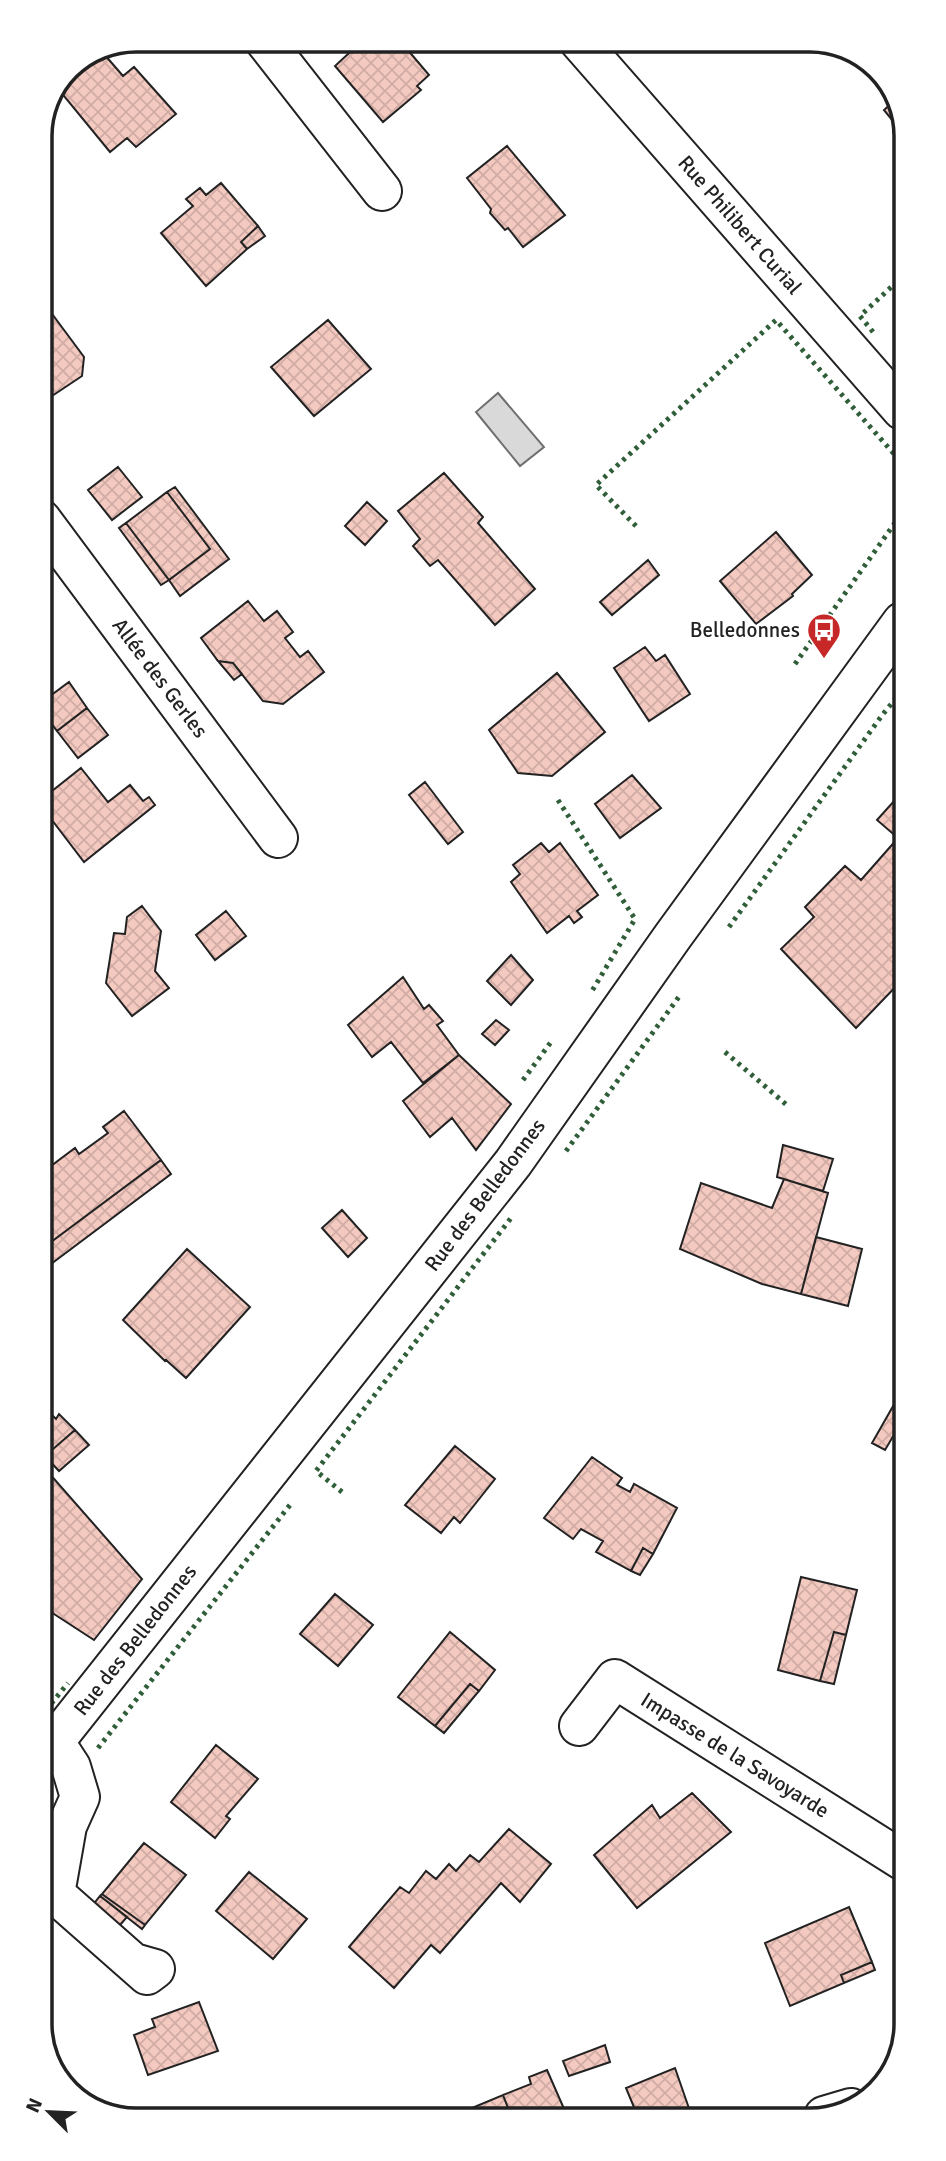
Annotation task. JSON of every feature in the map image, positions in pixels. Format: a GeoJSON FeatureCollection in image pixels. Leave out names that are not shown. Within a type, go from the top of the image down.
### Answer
{"type":"FeatureCollection","features":[{"type":"Feature","properties":{"kind":"street"},"geometry":{"type":"LineString","coordinates":[[274,52],[382,191]]}},
{"type":"Feature","properties":{"kind":"street","name":"Rue Philibert Curial"},"geometry":{"type":"LineString","coordinates":[[590,53],[894,401]]}},
{"type":"Feature","properties":{"kind":"street","name":"Allée des Gerles"},"geometry":{"type":"LineString","coordinates":[[53,535],[278,838]]}},
{"type":"Feature","properties":{"kind":"street","name":"Rue des Belledonnes"},"geometry":{"type":"LineString","coordinates":[[52,1741],[513,1163],[681,925],[894,633]]}},
{"type":"Feature","properties":{"kind":"street","name":"Impasse de la Savoyarde"},"geometry":{"type":"LineString","coordinates":[[579,1726],[615,1679],[894,1855]]}},
{"type":"Feature","properties":{"kind":"street"},"geometry":{"type":"LineString","coordinates":[[52,1748],[71,1767],[80,1797],[67,1826],[55,1894],[134,1963]]}},
{"type":"Feature","properties":{"kind":"shaded area"},"geometry":{"type":"Polygon","coordinates":[[[498,393],[544,447],[520,466],[476,412],[498,393]]]}},
{"type":"Feature","properties":{"kind":"building"},"geometry":{"type":"Polygon","coordinates":[[[350,52],[410,52],[429,75],[417,86],[421,90],[383,122],[335,66],[350,52]]]}},
{"type":"Feature","properties":{"kind":"building"},"geometry":{"type":"Polygon","coordinates":[[[107,58],[123,76],[134,67],[176,114],[136,147],[127,138],[110,152],[63,95],[81,73],[107,58]]]}},
{"type":"Feature","properties":{"kind":"building"},"geometry":{"type":"Polygon","coordinates":[[[888,107],[892,120],[884,110],[888,107]]]}},
{"type":"Feature","properties":{"kind":"building"},"geometry":{"type":"Polygon","coordinates":[[[507,146],[565,215],[523,247],[508,228],[505,230],[490,213],[491,209],[467,178],[507,146]]]}},
{"type":"Feature","properties":{"kind":"building"},"geometry":{"type":"Polygon","coordinates":[[[221,183],[258,226],[241,242],[247,249],[206,286],[161,233],[193,206],[186,199],[200,188],[206,195],[221,183]]]}},
{"type":"Feature","properties":{"kind":"building"},"geometry":{"type":"Polygon","coordinates":[[[258,226],[265,236],[247,249],[241,242],[258,226]]]}},
{"type":"Feature","properties":{"kind":"building"},"geometry":{"type":"Polygon","coordinates":[[[53,315],[84,357],[82,376],[53,395],[53,315]]]}},
{"type":"Feature","properties":{"kind":"building"},"geometry":{"type":"Polygon","coordinates":[[[328,320],[371,369],[314,416],[271,367],[328,320]]]}},
{"type":"Feature","properties":{"kind":"building"},"geometry":{"type":"Polygon","coordinates":[[[118,467],[142,497],[112,520],[88,490],[118,467]]]}},
{"type":"Feature","properties":{"kind":"building"},"geometry":{"type":"Polygon","coordinates":[[[444,473],[483,517],[478,523],[535,589],[495,625],[438,560],[430,566],[413,546],[420,539],[398,511],[444,473]]]}},
{"type":"Feature","properties":{"kind":"building"},"geometry":{"type":"Polygon","coordinates":[[[175,487],[229,559],[180,596],[169,580],[210,549],[167,492],[175,487]]]}},
{"type":"Feature","properties":{"kind":"building"},"geometry":{"type":"Polygon","coordinates":[[[167,492],[210,549],[169,580],[126,523],[167,492]]]}},
{"type":"Feature","properties":{"kind":"building"},"geometry":{"type":"Polygon","coordinates":[[[367,502],[387,521],[365,545],[345,526],[367,502]]]}},
{"type":"Feature","properties":{"kind":"building"},"geometry":{"type":"Polygon","coordinates":[[[126,523],[169,580],[161,585],[119,528],[126,523]]]}},
{"type":"Feature","properties":{"kind":"building"},"geometry":{"type":"Polygon","coordinates":[[[776,532],[812,575],[793,596],[756,624],[720,581],[776,532]]]}},
{"type":"Feature","properties":{"kind":"building"},"geometry":{"type":"Polygon","coordinates":[[[648,560],[659,575],[612,615],[600,602],[648,560]]]}},
{"type":"Feature","properties":{"kind":"building"},"geometry":{"type":"Polygon","coordinates":[[[248,601],[264,621],[277,611],[293,632],[285,638],[300,657],[308,651],[324,672],[283,704],[263,701],[233,663],[218,661],[201,638],[248,601]]]}},
{"type":"Feature","properties":{"kind":"building"},"geometry":{"type":"Polygon","coordinates":[[[645,647],[656,661],[665,655],[690,694],[649,721],[614,668],[645,647]]]}},
{"type":"Feature","properties":{"kind":"building"},"geometry":{"type":"Polygon","coordinates":[[[218,661],[233,663],[242,674],[234,680],[218,661]]]}},
{"type":"Feature","properties":{"kind":"building"},"geometry":{"type":"Polygon","coordinates":[[[557,673],[605,732],[552,776],[518,773],[489,730],[557,673]]]}},
{"type":"Feature","properties":{"kind":"building"},"geometry":{"type":"Polygon","coordinates":[[[69,682],[87,708],[57,731],[53,725],[53,694],[69,682]]]}},
{"type":"Feature","properties":{"kind":"building"},"geometry":{"type":"Polygon","coordinates":[[[87,708],[108,735],[78,758],[57,731],[87,708]]]}},
{"type":"Feature","properties":{"kind":"building"},"geometry":{"type":"Polygon","coordinates":[[[81,768],[108,802],[130,785],[143,801],[149,797],[155,805],[84,862],[53,821],[53,791],[81,768]]]}},
{"type":"Feature","properties":{"kind":"building"},"geometry":{"type":"Polygon","coordinates":[[[632,775],[661,808],[620,838],[595,804],[632,775]]]}},
{"type":"Feature","properties":{"kind":"building"},"geometry":{"type":"Polygon","coordinates":[[[425,782],[463,832],[448,844],[409,795],[425,782]]]}},
{"type":"Feature","properties":{"kind":"building"},"geometry":{"type":"Polygon","coordinates":[[[894,801],[894,835],[877,820],[894,801]]]}},
{"type":"Feature","properties":{"kind":"building"},"geometry":{"type":"Polygon","coordinates":[[[541,843],[549,852],[560,843],[598,895],[577,911],[582,917],[574,923],[569,916],[547,933],[511,882],[520,874],[513,865],[541,843]]]}},
{"type":"Feature","properties":{"kind":"building"},"geometry":{"type":"Polygon","coordinates":[[[894,843],[894,988],[856,1028],[781,949],[814,917],[805,907],[845,866],[861,880],[894,843]]]}},
{"type":"Feature","properties":{"kind":"building"},"geometry":{"type":"Polygon","coordinates":[[[142,906],[161,931],[155,971],[169,988],[132,1016],[106,983],[114,933],[125,934],[127,917],[142,906]]]}},
{"type":"Feature","properties":{"kind":"building"},"geometry":{"type":"Polygon","coordinates":[[[226,911],[246,936],[215,960],[196,935],[226,911]]]}},
{"type":"Feature","properties":{"kind":"building"},"geometry":{"type":"Polygon","coordinates":[[[511,955],[533,980],[511,1005],[487,981],[511,955]]]}},
{"type":"Feature","properties":{"kind":"building"},"geometry":{"type":"Polygon","coordinates":[[[403,977],[424,1009],[429,1005],[443,1021],[437,1025],[459,1055],[423,1083],[391,1042],[372,1057],[348,1025],[403,977]]]}},
{"type":"Feature","properties":{"kind":"building"},"geometry":{"type":"Polygon","coordinates":[[[496,1020],[509,1030],[495,1045],[482,1034],[496,1020]]]}},
{"type":"Feature","properties":{"kind":"building"},"geometry":{"type":"Polygon","coordinates":[[[459,1055],[511,1104],[476,1150],[452,1118],[430,1137],[403,1101],[459,1055]]]}},
{"type":"Feature","properties":{"kind":"building"},"geometry":{"type":"Polygon","coordinates":[[[124,1111],[161,1160],[52,1241],[52,1165],[75,1148],[79,1154],[108,1133],[103,1127],[124,1111]]]}},
{"type":"Feature","properties":{"kind":"building"},"geometry":{"type":"Polygon","coordinates":[[[783,1145],[833,1159],[823,1191],[777,1177],[783,1145]]]}},
{"type":"Feature","properties":{"kind":"building"},"geometry":{"type":"Polygon","coordinates":[[[161,1160],[171,1174],[52,1263],[52,1241],[161,1160]]]}},
{"type":"Feature","properties":{"kind":"building"},"geometry":{"type":"Polygon","coordinates":[[[784,1179],[828,1193],[801,1294],[762,1284],[680,1249],[701,1183],[772,1208],[784,1179]]]}},
{"type":"Feature","properties":{"kind":"building"},"geometry":{"type":"Polygon","coordinates":[[[342,1210],[367,1238],[348,1257],[322,1228],[342,1210]]]}},
{"type":"Feature","properties":{"kind":"building"},"geometry":{"type":"Polygon","coordinates":[[[816,1237],[862,1249],[848,1306],[801,1294],[816,1237]]]}},
{"type":"Feature","properties":{"kind":"building"},"geometry":{"type":"Polygon","coordinates":[[[187,1249],[250,1307],[186,1378],[123,1320],[187,1249]]]}},
{"type":"Feature","properties":{"kind":"building"},"geometry":{"type":"Polygon","coordinates":[[[894,1404],[894,1435],[885,1450],[872,1443],[894,1404]]]}},
{"type":"Feature","properties":{"kind":"building"},"geometry":{"type":"Polygon","coordinates":[[[59,1414],[75,1430],[52,1450],[52,1415],[56,1419],[59,1414]]]}},
{"type":"Feature","properties":{"kind":"building"},"geometry":{"type":"Polygon","coordinates":[[[75,1430],[89,1445],[59,1471],[52,1464],[52,1450],[75,1430]]]}},
{"type":"Feature","properties":{"kind":"building"},"geometry":{"type":"Polygon","coordinates":[[[455,1446],[495,1479],[460,1523],[454,1517],[441,1533],[405,1505],[455,1446]]]}},
{"type":"Feature","properties":{"kind":"building"},"geometry":{"type":"Polygon","coordinates":[[[592,1457],[622,1478],[617,1485],[630,1492],[634,1484],[677,1508],[653,1554],[643,1548],[631,1571],[596,1552],[603,1541],[581,1529],[573,1539],[544,1518],[592,1457]]]}},
{"type":"Feature","properties":{"kind":"building"},"geometry":{"type":"Polygon","coordinates":[[[52,1477],[142,1579],[94,1640],[52,1613],[52,1477]]]}},
{"type":"Feature","properties":{"kind":"building"},"geometry":{"type":"Polygon","coordinates":[[[643,1548],[653,1554],[640,1575],[631,1571],[643,1548]]]}},
{"type":"Feature","properties":{"kind":"building"},"geometry":{"type":"Polygon","coordinates":[[[801,1577],[857,1590],[846,1635],[834,1632],[820,1681],[778,1670],[801,1577]]]}},
{"type":"Feature","properties":{"kind":"building"},"geometry":{"type":"Polygon","coordinates":[[[335,1594],[373,1625],[338,1666],[300,1634],[335,1594]]]}},
{"type":"Feature","properties":{"kind":"building"},"geometry":{"type":"Polygon","coordinates":[[[450,1632],[495,1670],[479,1691],[470,1684],[435,1726],[398,1697],[450,1632]]]}},
{"type":"Feature","properties":{"kind":"building"},"geometry":{"type":"Polygon","coordinates":[[[834,1632],[846,1635],[834,1684],[820,1681],[834,1632]]]}},
{"type":"Feature","properties":{"kind":"building"},"geometry":{"type":"Polygon","coordinates":[[[470,1684],[479,1691],[444,1733],[435,1726],[470,1684]]]}},
{"type":"Feature","properties":{"kind":"building"},"geometry":{"type":"Polygon","coordinates":[[[216,1745],[258,1779],[226,1816],[230,1819],[215,1838],[171,1802],[216,1745]]]}},
{"type":"Feature","properties":{"kind":"building"},"geometry":{"type":"Polygon","coordinates":[[[692,1793],[731,1832],[637,1908],[594,1855],[652,1805],[660,1818],[692,1793]]]}},
{"type":"Feature","properties":{"kind":"building"},"geometry":{"type":"Polygon","coordinates":[[[509,1829],[551,1864],[520,1902],[501,1883],[440,1953],[431,1945],[394,1988],[349,1947],[400,1887],[409,1893],[426,1871],[436,1879],[449,1864],[456,1871],[470,1855],[479,1862],[509,1829]]]}},
{"type":"Feature","properties":{"kind":"building"},"geometry":{"type":"Polygon","coordinates":[[[144,1843],[186,1875],[145,1925],[102,1894],[144,1843]]]}},
{"type":"Feature","properties":{"kind":"building"},"geometry":{"type":"Polygon","coordinates":[[[249,1872],[307,1919],[273,1959],[216,1911],[249,1872]]]}},
{"type":"Feature","properties":{"kind":"building"},"geometry":{"type":"Polygon","coordinates":[[[102,1894],[145,1925],[142,1929],[100,1896],[102,1894]]]}},
{"type":"Feature","properties":{"kind":"building"},"geometry":{"type":"Polygon","coordinates":[[[100,1896],[127,1917],[114,1932],[88,1911],[100,1896]]]}},
{"type":"Feature","properties":{"kind":"building"},"geometry":{"type":"Polygon","coordinates":[[[849,1907],[872,1962],[841,1975],[844,1983],[790,2006],[765,1943],[849,1907]]]}},
{"type":"Feature","properties":{"kind":"building"},"geometry":{"type":"Polygon","coordinates":[[[872,1962],[875,1970],[844,1983],[841,1975],[872,1962]]]}},
{"type":"Feature","properties":{"kind":"building"},"geometry":{"type":"Polygon","coordinates":[[[199,2002],[218,2051],[148,2075],[134,2035],[155,2027],[152,2019],[199,2002]]]}},
{"type":"Feature","properties":{"kind":"building"},"geometry":{"type":"Polygon","coordinates":[[[605,2045],[610,2062],[569,2076],[563,2061],[605,2045]]]}},
{"type":"Feature","properties":{"kind":"building"},"geometry":{"type":"Polygon","coordinates":[[[675,2068],[689,2108],[634,2108],[626,2088],[675,2068]]]}},
{"type":"Feature","properties":{"kind":"building"},"geometry":{"type":"Polygon","coordinates":[[[547,2070],[564,2108],[508,2108],[503,2095],[531,2084],[529,2077],[547,2070]]]}},
{"type":"Feature","properties":{"kind":"building"},"geometry":{"type":"Polygon","coordinates":[[[503,2095],[508,2108],[472,2108],[503,2095]]]}},
{"type":"Feature","properties":{"kind":"hedge"},"geometry":{"type":"LineString","coordinates":[[873,332],[860,316],[894,284]]}},
{"type":"Feature","properties":{"kind":"hedge"},"geometry":{"type":"LineString","coordinates":[[636,526],[596,485],[776,320],[894,454]]}},
{"type":"Feature","properties":{"kind":"hedge"},"geometry":{"type":"LineString","coordinates":[[795,664],[894,524]]}},
{"type":"Feature","properties":{"kind":"hedge"},"geometry":{"type":"LineString","coordinates":[[729,927],[894,701]]}},
{"type":"Feature","properties":{"kind":"hedge"},"geometry":{"type":"LineString","coordinates":[[558,800],[635,919],[592,991]]}},
{"type":"Feature","properties":{"kind":"hedge"},"geometry":{"type":"LineString","coordinates":[[566,1151],[681,994]]}},
{"type":"Feature","properties":{"kind":"hedge"},"geometry":{"type":"LineString","coordinates":[[523,1080],[551,1042]]}},
{"type":"Feature","properties":{"kind":"hedge"},"geometry":{"type":"LineString","coordinates":[[725,1052],[788,1106]]}},
{"type":"Feature","properties":{"kind":"hedge"},"geometry":{"type":"LineString","coordinates":[[342,1492],[316,1471],[511,1218]]}},
{"type":"Feature","properties":{"kind":"hedge"},"geometry":{"type":"LineString","coordinates":[[98,1748],[290,1505]]}},
{"type":"Feature","properties":{"kind":"hedge"},"geometry":{"type":"LineString","coordinates":[[52,1702],[68,1683]]}},
{"type":"Feature","properties":{"kind":"hedge"},"geometry":{"type":"LineString","coordinates":[[52,1808],[55,1804]]}},
{"type":"Feature","properties":{"kind":"place","name":"Belledonnes"},"geometry":{"type":"Point","coordinates":[824,660]}}]}
